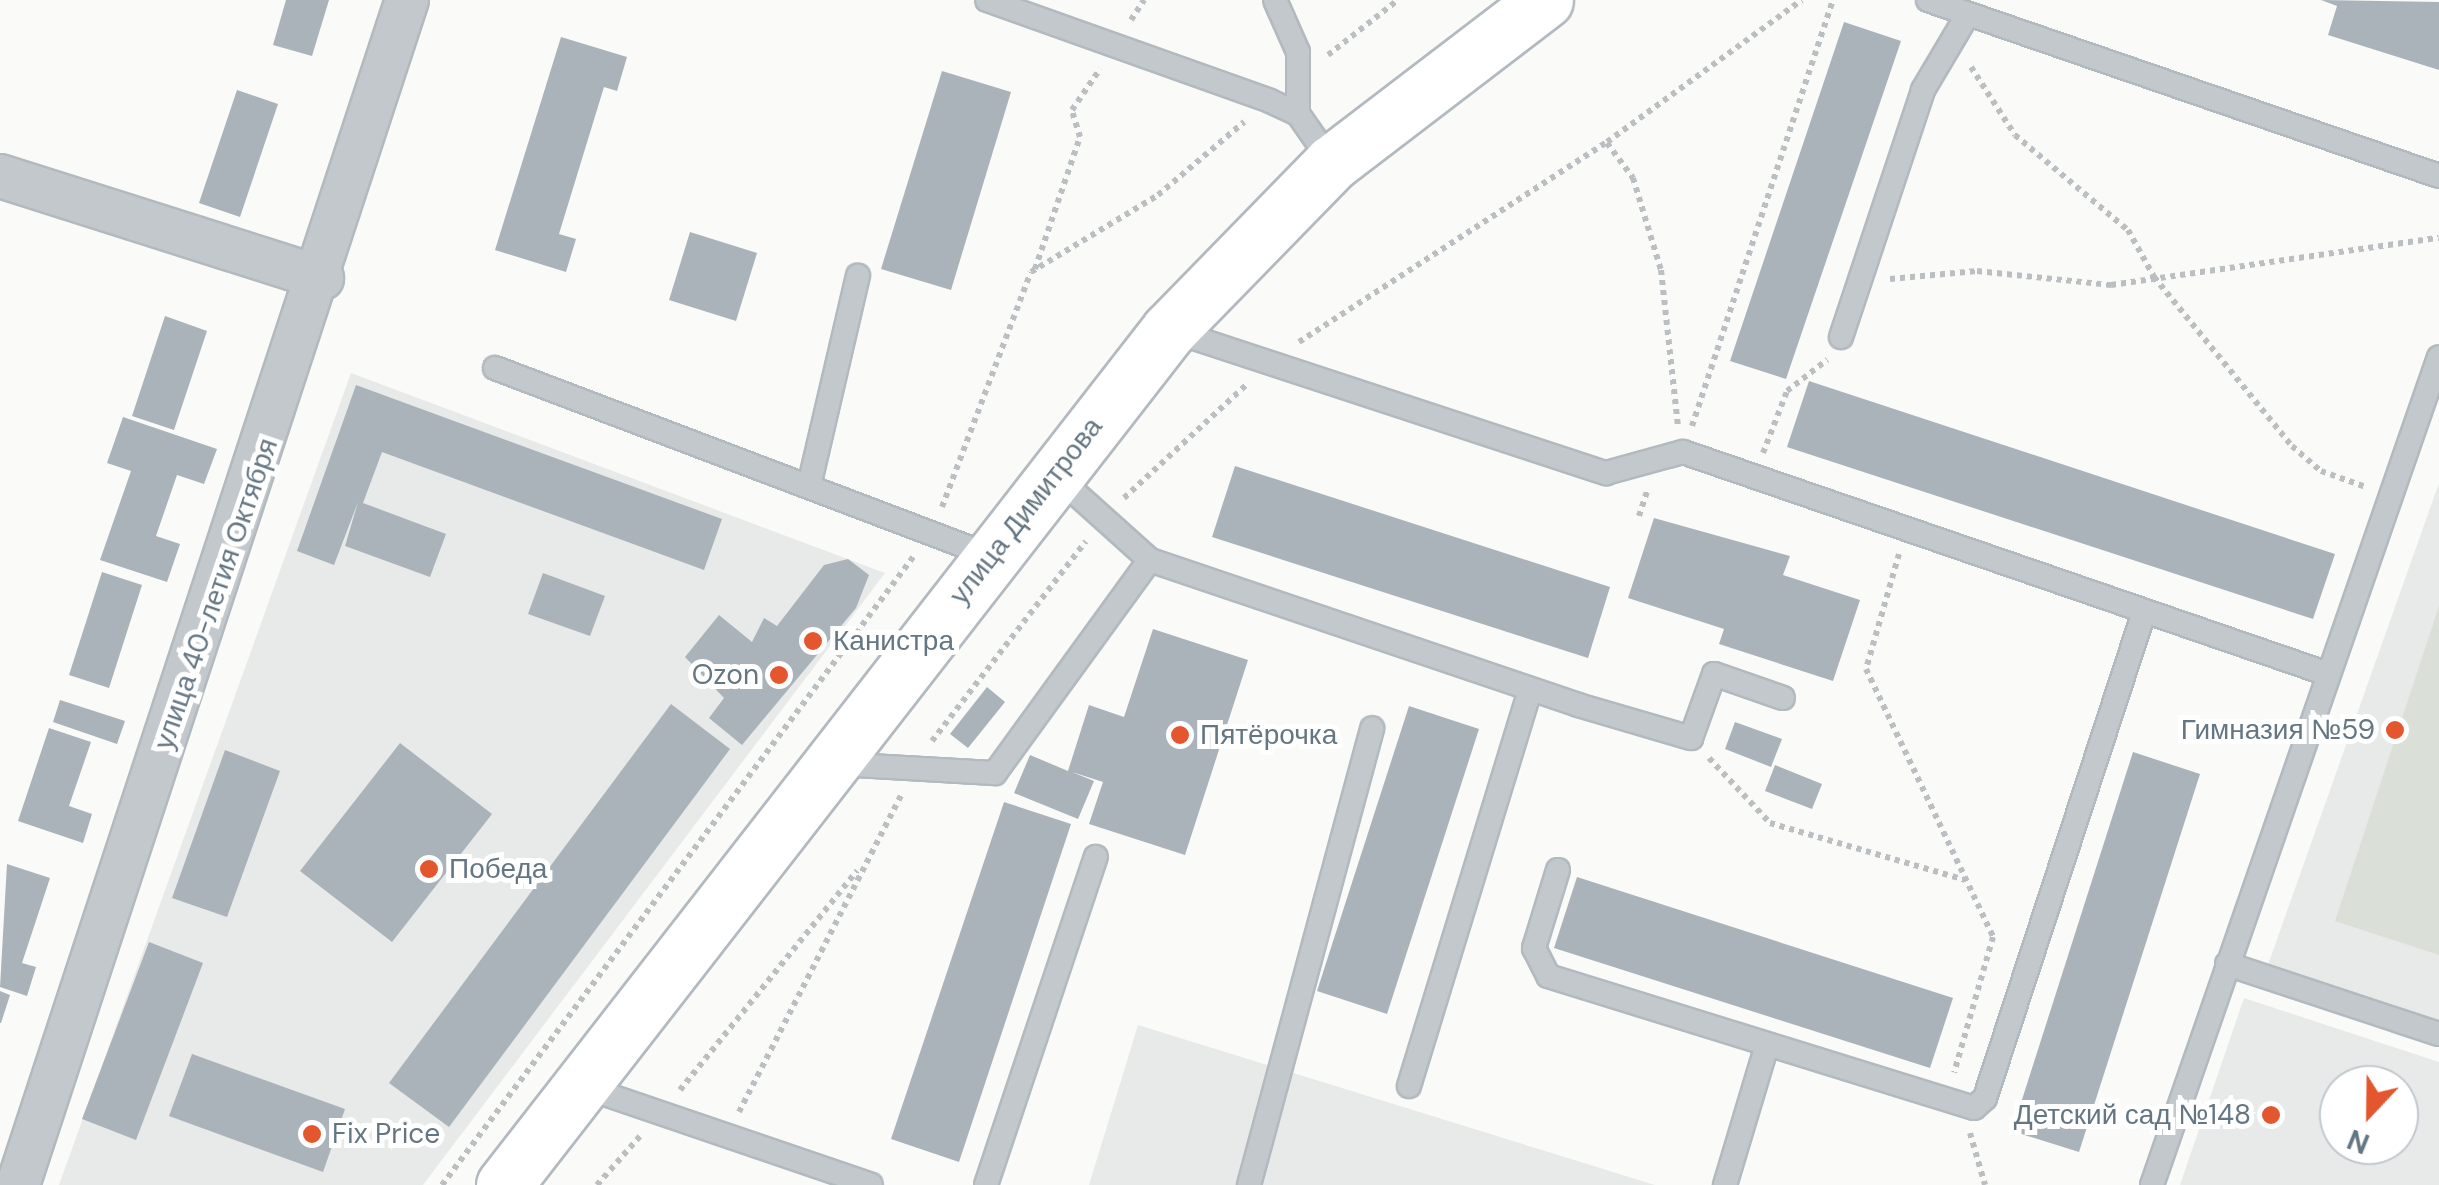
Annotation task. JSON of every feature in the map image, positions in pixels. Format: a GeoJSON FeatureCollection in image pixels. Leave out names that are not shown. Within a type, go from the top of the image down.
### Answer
{"type":"FeatureCollection","features":[{"type":"Feature","properties":{"kind":"main road","name":"улица Димитрова"},"geometry":{"type":"LineString","coordinates":[[504,1185],[990,556],[1170,330],[1332,163],[1546,0]]}},
{"type":"Feature","properties":{"kind":"street","name":"улица 40-летия Октября"},"geometry":{"type":"LineString","coordinates":[[18,1185],[322,278],[407,0]]}},
{"type":"Feature","properties":{"kind":"street"},"geometry":{"type":"LineString","coordinates":[[0,176],[322,278]]}},
{"type":"Feature","properties":{"kind":"lane"},"geometry":{"type":"LineString","coordinates":[[987,0],[1270,100],[1298,114],[1332,163]]}},
{"type":"Feature","properties":{"kind":"lane"},"geometry":{"type":"LineString","coordinates":[[1275,0],[1300,77],[1298,114]]}},
{"type":"Feature","properties":{"kind":"lane"},"geometry":{"type":"LineString","coordinates":[[1928,0],[2439,176]]}},
{"type":"Feature","properties":{"kind":"lane"},"geometry":{"type":"LineString","coordinates":[[1841,337],[1923,90],[1968,14]]}},
{"type":"Feature","properties":{"kind":"lane"},"geometry":{"type":"LineString","coordinates":[[809,486],[858,276]]}},
{"type":"Feature","properties":{"kind":"lane"},"geometry":{"type":"LineString","coordinates":[[1170,330],[1606,473],[1683,452],[1905,532],[2328,674]]}},
{"type":"Feature","properties":{"kind":"lane"},"geometry":{"type":"LineString","coordinates":[[2152,1185],[2439,357]]}},
{"type":"Feature","properties":{"kind":"lane"},"geometry":{"type":"LineString","coordinates":[[495,368],[990,556]]}},
{"type":"Feature","properties":{"kind":"lane"},"geometry":{"type":"LineString","coordinates":[[1054,474],[1150,560],[1530,690],[1691,738],[1714,674],[1784,698]]}},
{"type":"Feature","properties":{"kind":"lane"},"geometry":{"type":"LineString","coordinates":[[830,764],[995,773],[1150,560]]}},
{"type":"Feature","properties":{"kind":"lane"},"geometry":{"type":"LineString","coordinates":[[1558,870],[1534,948],[1548,976],[1964,1112],[1985,1098],[2144,612]]}},
{"type":"Feature","properties":{"kind":"lane"},"geometry":{"type":"LineString","coordinates":[[1410,1086],[1530,690]]}},
{"type":"Feature","properties":{"kind":"lane"},"geometry":{"type":"LineString","coordinates":[[1249,1185],[1372,728]]}},
{"type":"Feature","properties":{"kind":"lane"},"geometry":{"type":"LineString","coordinates":[[986,1185],[1096,856]]}},
{"type":"Feature","properties":{"kind":"lane"},"geometry":{"type":"LineString","coordinates":[[2227,964],[2439,1034]]}},
{"type":"Feature","properties":{"kind":"lane"},"geometry":{"type":"LineString","coordinates":[[1724,1185],[1766,1048]]}},
{"type":"Feature","properties":{"kind":"lane"},"geometry":{"type":"LineString","coordinates":[[581,1086],[871,1185]]}},
{"type":"Feature","properties":{"kind":"path"},"geometry":{"type":"LineString","coordinates":[[1300,77],[1398,0]]}},
{"type":"Feature","properties":{"kind":"path"},"geometry":{"type":"LineString","coordinates":[[1683,452],[1833,0]]}},
{"type":"Feature","properties":{"kind":"path"},"geometry":{"type":"LineString","coordinates":[[1956,34],[1987,102],[2128,230],[2154,278],[2292,446],[2321,471],[2391,495]]}},
{"type":"Feature","properties":{"kind":"path"},"geometry":{"type":"LineString","coordinates":[[1035,269],[1158,194],[1270,100]]}},
{"type":"Feature","properties":{"kind":"path"},"geometry":{"type":"LineString","coordinates":[[442,1185],[931,534],[1035,269],[1080,137],[1072,110]]}},
{"type":"Feature","properties":{"kind":"path"},"geometry":{"type":"LineString","coordinates":[[1607,142],[1633,178],[1661,270],[1683,452]]}},
{"type":"Feature","properties":{"kind":"path"},"geometry":{"type":"LineString","coordinates":[[1863,272],[1895,280],[1977,271],[2111,285],[2439,238]]}},
{"type":"Feature","properties":{"kind":"path"},"geometry":{"type":"LineString","coordinates":[[1754,478],[1782,399],[1841,337]]}},
{"type":"Feature","properties":{"kind":"path"},"geometry":{"type":"LineString","coordinates":[[1905,532],[1866,669],[1993,937],[1954,1076],[1984,1185]]}},
{"type":"Feature","properties":{"kind":"path"},"geometry":{"type":"LineString","coordinates":[[1691,738],[1770,824],[1966,880]]}},
{"type":"Feature","properties":{"kind":"path"},"geometry":{"type":"LineString","coordinates":[[679,1092],[865,861]]}},
{"type":"Feature","properties":{"kind":"shaded area"},"geometry":{"type":"Polygon","coordinates":[[[351,373],[885,573],[423,1185],[59,1185],[351,373]]]}},
{"type":"Feature","properties":{"kind":"shaded area","name":"Гимназия №59"},"geometry":{"type":"Polygon","coordinates":[[[2439,483],[2439,1042],[2264,976],[2439,483]]]}},
{"type":"Feature","properties":{"kind":"shaded area"},"geometry":{"type":"Polygon","coordinates":[[[2439,606],[2439,955],[2335,921],[2439,606]]]}},
{"type":"Feature","properties":{"kind":"shaded area","name":"Детский сад №148"},"geometry":{"type":"Polygon","coordinates":[[[2244,998],[2439,1062],[2439,1185],[2180,1185],[2244,998]]]}},
{"type":"Feature","properties":{"kind":"shaded area"},"geometry":{"type":"Polygon","coordinates":[[[1138,1025],[1655,1185],[1089,1185],[1138,1025]]]}},
{"type":"Feature","properties":{"kind":"building"},"geometry":{"type":"Polygon","coordinates":[[[286,0],[329,0],[312,56],[273,45],[286,0]]]}},
{"type":"Feature","properties":{"kind":"building"},"geometry":{"type":"Polygon","coordinates":[[[2321,0],[2439,2],[2439,70],[2328,35],[2337,6],[2321,0]]]}},
{"type":"Feature","properties":{"kind":"building"},"geometry":{"type":"Polygon","coordinates":[[[1844,22],[1901,41],[1786,379],[1730,361],[1844,22]]]}},
{"type":"Feature","properties":{"kind":"building"},"geometry":{"type":"Polygon","coordinates":[[[561,37],[627,57],[617,91],[604,87],[559,234],[576,239],[566,272],[495,250],[561,37]]]}},
{"type":"Feature","properties":{"kind":"building"},"geometry":{"type":"Polygon","coordinates":[[[942,71],[1011,92],[951,290],[881,269],[942,71]]]}},
{"type":"Feature","properties":{"kind":"building"},"geometry":{"type":"Polygon","coordinates":[[[237,90],[278,104],[240,217],[199,203],[237,90]]]}},
{"type":"Feature","properties":{"kind":"building"},"geometry":{"type":"Polygon","coordinates":[[[690,232],[757,253],[736,321],[669,300],[690,232]]]}},
{"type":"Feature","properties":{"kind":"building"},"geometry":{"type":"Polygon","coordinates":[[[165,316],[207,331],[174,430],[132,416],[165,316]]]}},
{"type":"Feature","properties":{"kind":"building"},"geometry":{"type":"Polygon","coordinates":[[[1809,381],[2335,554],[2313,619],[1787,447],[1809,381]]]}},
{"type":"Feature","properties":{"kind":"building"},"geometry":{"type":"Polygon","coordinates":[[[356,385],[722,519],[704,570],[382,452],[363,503],[446,534],[430,577],[345,546],[358,502],[334,565],[297,551],[356,385]]]}},
{"type":"Feature","properties":{"kind":"building"},"geometry":{"type":"Polygon","coordinates":[[[123,417],[217,449],[204,484],[177,475],[156,536],[180,544],[167,582],[100,560],[131,471],[107,463],[123,417]]]}},
{"type":"Feature","properties":{"kind":"building"},"geometry":{"type":"Polygon","coordinates":[[[1235,466],[1610,587],[1588,658],[1212,537],[1235,466]]]}},
{"type":"Feature","properties":{"kind":"building"},"geometry":{"type":"Polygon","coordinates":[[[1654,518],[1790,556],[1783,575],[1860,600],[1833,681],[1719,644],[1724,629],[1628,598],[1654,518]]]}},
{"type":"Feature","properties":{"kind":"building"},"geometry":{"type":"Polygon","coordinates":[[[848,559],[869,575],[856,608],[742,745],[709,718],[724,698],[685,657],[719,615],[752,642],[764,618],[777,626],[824,565],[848,559]]]}},
{"type":"Feature","properties":{"kind":"building"},"geometry":{"type":"Polygon","coordinates":[[[102,572],[142,585],[109,688],[69,675],[102,572]]]}},
{"type":"Feature","properties":{"kind":"building"},"geometry":{"type":"Polygon","coordinates":[[[543,573],[605,596],[590,636],[528,614],[543,573]]]}},
{"type":"Feature","properties":{"kind":"building"},"geometry":{"type":"Polygon","coordinates":[[[1153,629],[1248,660],[1185,855],[1089,824],[1103,782],[1072,772],[1094,781],[1078,819],[1014,793],[1030,755],[1068,771],[1089,705],[1124,717],[1153,629]]]}},
{"type":"Feature","properties":{"kind":"building"},"geometry":{"type":"Polygon","coordinates":[[[987,687],[1005,702],[968,748],[950,734],[987,687]]]}},
{"type":"Feature","properties":{"kind":"building"},"geometry":{"type":"Polygon","coordinates":[[[60,700],[125,721],[117,744],[53,722],[60,700]]]}},
{"type":"Feature","properties":{"kind":"building"},"geometry":{"type":"Polygon","coordinates":[[[671,704],[730,749],[449,1127],[389,1083],[671,704]]]}},
{"type":"Feature","properties":{"kind":"building"},"geometry":{"type":"Polygon","coordinates":[[[1409,706],[1479,729],[1387,1014],[1317,991],[1409,706]]]}},
{"type":"Feature","properties":{"kind":"building"},"geometry":{"type":"Polygon","coordinates":[[[1735,722],[1782,739],[1771,767],[1725,749],[1735,722]]]}},
{"type":"Feature","properties":{"kind":"building"},"geometry":{"type":"Polygon","coordinates":[[[49,728],[91,742],[69,806],[92,814],[83,843],[18,821],[49,728]]]}},
{"type":"Feature","properties":{"kind":"building"},"geometry":{"type":"Polygon","coordinates":[[[400,743],[492,814],[392,942],[300,871],[400,743]]]}},
{"type":"Feature","properties":{"kind":"building"},"geometry":{"type":"Polygon","coordinates":[[[225,750],[280,771],[227,917],[172,898],[225,750]]]}},
{"type":"Feature","properties":{"kind":"building"},"geometry":{"type":"Polygon","coordinates":[[[2133,752],[2200,774],[2079,1152],[2012,1131],[2133,752]]]}},
{"type":"Feature","properties":{"kind":"building"},"geometry":{"type":"Polygon","coordinates":[[[1775,765],[1822,784],[1812,809],[1765,791],[1775,765]]]}},
{"type":"Feature","properties":{"kind":"building"},"geometry":{"type":"Polygon","coordinates":[[[1004,802],[1071,824],[959,1162],[891,1139],[1004,802]]]}},
{"type":"Feature","properties":{"kind":"building"},"geometry":{"type":"Polygon","coordinates":[[[7,864],[50,878],[22,963],[36,967],[27,996],[0,987],[7,864]]]}},
{"type":"Feature","properties":{"kind":"building"},"geometry":{"type":"Polygon","coordinates":[[[1577,877],[1953,998],[1930,1068],[1554,948],[1577,877]]]}},
{"type":"Feature","properties":{"kind":"building"},"geometry":{"type":"Polygon","coordinates":[[[149,942],[203,963],[136,1140],[82,1119],[149,942]]]}},
{"type":"Feature","properties":{"kind":"building"},"geometry":{"type":"Polygon","coordinates":[[[0,991],[10,995],[1,1023],[0,1023],[0,991]]]}},
{"type":"Feature","properties":{"kind":"building"},"geometry":{"type":"Polygon","coordinates":[[[192,1054],[345,1109],[323,1172],[169,1116],[192,1054]]]}},
{"type":"Feature","properties":{"kind":"place","name":"Канистра"},"geometry":{"type":"Point","coordinates":[813,641]}},
{"type":"Feature","properties":{"kind":"place","name":"Ozon"},"geometry":{"type":"Point","coordinates":[779,675]}},
{"type":"Feature","properties":{"kind":"place","name":"Гимназия №59"},"geometry":{"type":"Point","coordinates":[2395,730]}},
{"type":"Feature","properties":{"kind":"place","name":"Пятёрочка"},"geometry":{"type":"Point","coordinates":[1180,735]}},
{"type":"Feature","properties":{"kind":"place","name":"Победа"},"geometry":{"type":"Point","coordinates":[429,869]}},
{"type":"Feature","properties":{"kind":"place","name":"Детский сад №148"},"geometry":{"type":"Point","coordinates":[2271,1115]}},
{"type":"Feature","properties":{"kind":"place","name":"Fix Price"},"geometry":{"type":"Point","coordinates":[312,1134]}}]}
